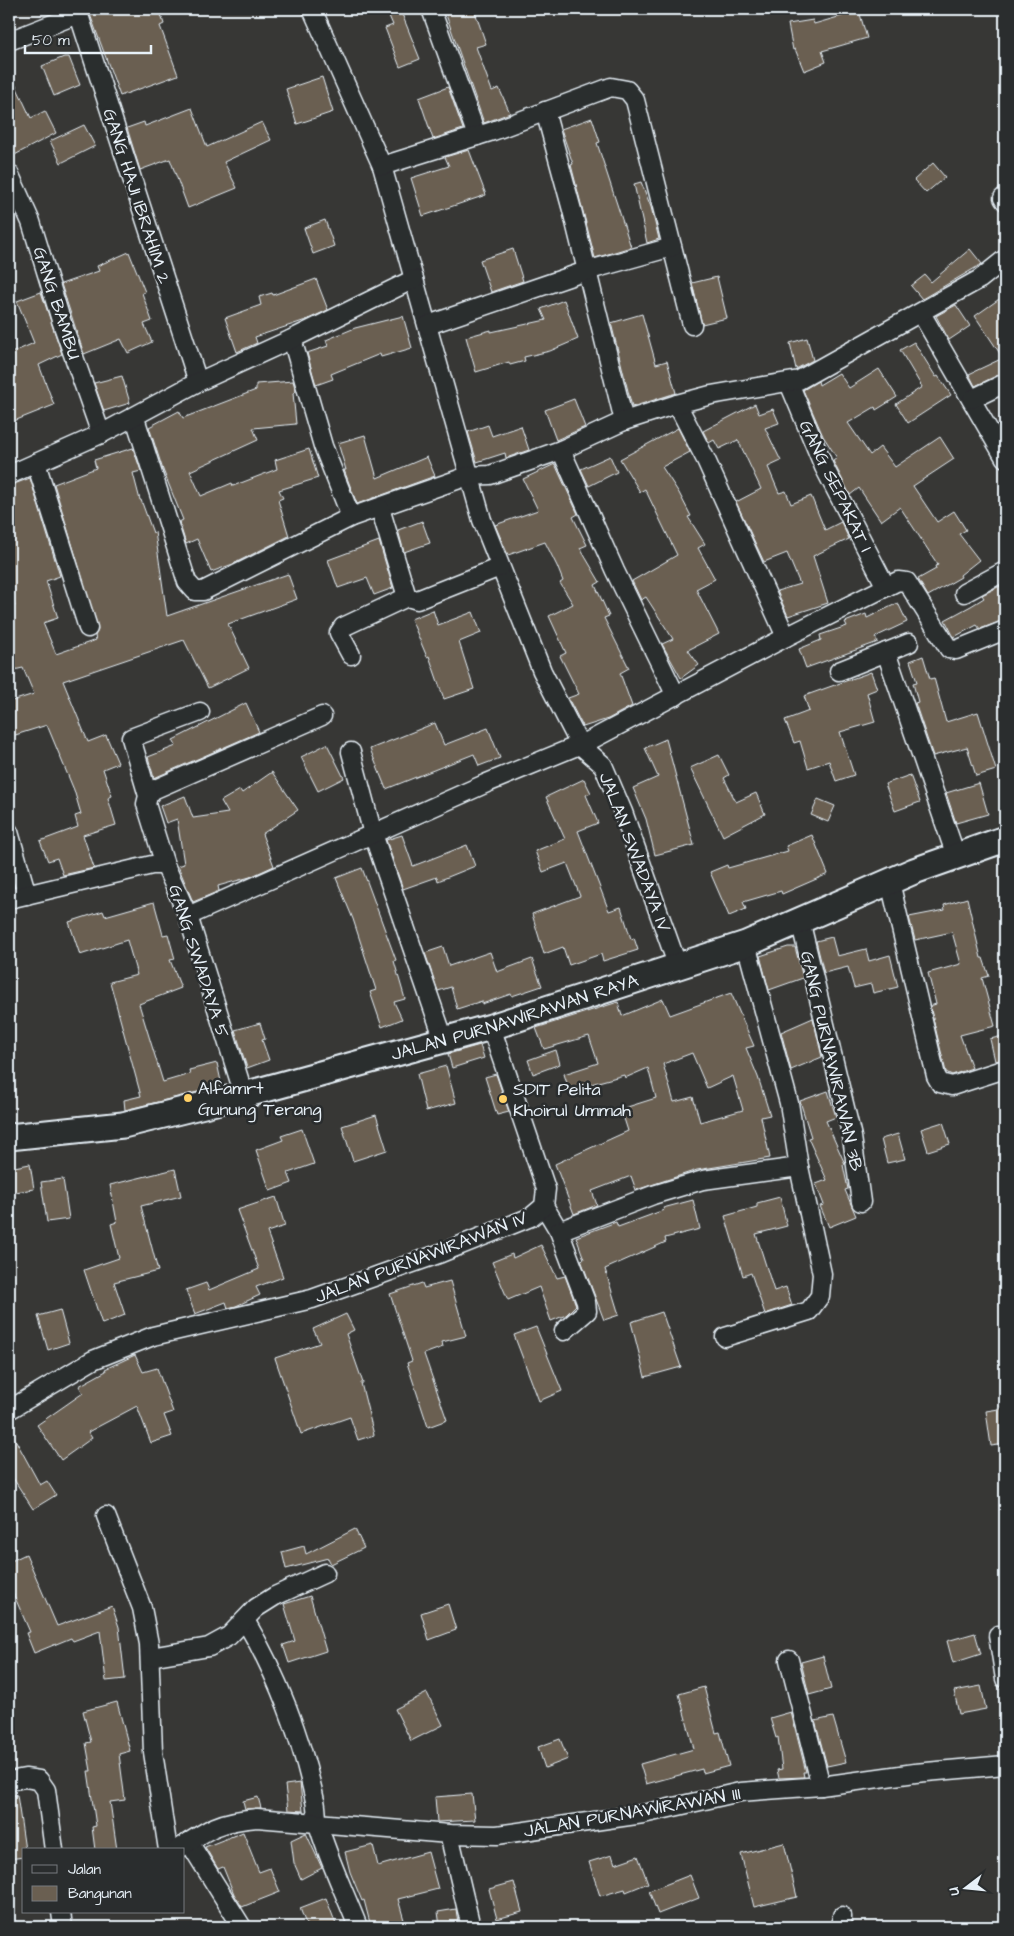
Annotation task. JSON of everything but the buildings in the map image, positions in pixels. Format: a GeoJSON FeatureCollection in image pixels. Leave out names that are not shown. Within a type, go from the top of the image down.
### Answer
{"type":"FeatureCollection","features":[{"type":"Feature","properties":{"kind":"street"},"geometry":{"type":"LineString","coordinates":[[312,9],[382,166],[428,325],[468,476],[500,566],[542,671],[580,745]]}},
{"type":"Feature","properties":{"kind":"street"},"geometry":{"type":"LineString","coordinates":[[431,9],[477,136]]}},
{"type":"Feature","properties":{"kind":"street"},"geometry":{"type":"LineString","coordinates":[[9,40],[77,11]]}},
{"type":"Feature","properties":{"kind":"street","name":"GANG HAJI IBRAHIM 2"},"geometry":{"type":"LineString","coordinates":[[77,11],[198,382]]}},
{"type":"Feature","properties":{"kind":"street"},"geometry":{"type":"LineString","coordinates":[[382,166],[477,136],[611,87],[623,88],[631,93],[672,238],[672,247],[692,325]]}},
{"type":"Feature","properties":{"kind":"street"},"geometry":{"type":"LineString","coordinates":[[544,111],[624,421]]}},
{"type":"Feature","properties":{"kind":"street","name":"GANG BAMBU"},"geometry":{"type":"LineString","coordinates":[[9,173],[31,222],[61,320],[101,434]]}},
{"type":"Feature","properties":{"kind":"street"},"geometry":{"type":"LineString","coordinates":[[428,325],[586,271],[672,247]]}},
{"type":"Feature","properties":{"kind":"street"},"geometry":{"type":"LineString","coordinates":[[135,418],[187,582],[195,591],[215,586],[351,517],[468,476],[490,475],[561,450],[624,421],[711,395],[799,380],[980,279],[1005,258]]}},
{"type":"Feature","properties":{"kind":"street"},"geometry":{"type":"LineString","coordinates":[[9,475],[135,418],[198,382],[292,339],[414,279]]}},
{"type":"Feature","properties":{"kind":"street"},"geometry":{"type":"LineString","coordinates":[[921,313],[972,398],[1005,458]]}},
{"type":"Feature","properties":{"kind":"street"},"geometry":{"type":"LineString","coordinates":[[292,339],[324,446],[351,517]]}},
{"type":"Feature","properties":{"kind":"street","name":"GANG SEPAKAT I"},"geometry":{"type":"LineString","coordinates":[[789,383],[820,458],[886,587]]}},
{"type":"Feature","properties":{"kind":"street"},"geometry":{"type":"LineString","coordinates":[[972,398],[1005,383]]}},
{"type":"Feature","properties":{"kind":"street"},"geometry":{"type":"LineString","coordinates":[[677,404],[786,636]]}},
{"type":"Feature","properties":{"kind":"street"},"geometry":{"type":"LineString","coordinates":[[561,450],[615,571],[676,696]]}},
{"type":"Feature","properties":{"kind":"street"},"geometry":{"type":"LineString","coordinates":[[36,463],[88,628]]}},
{"type":"Feature","properties":{"kind":"street"},"geometry":{"type":"LineString","coordinates":[[380,508],[407,597]]}},
{"type":"Feature","properties":{"kind":"street"},"geometry":{"type":"LineString","coordinates":[[351,655],[339,633],[343,627],[407,597],[416,600],[500,566]]}},
{"type":"Feature","properties":{"kind":"street"},"geometry":{"type":"LineString","coordinates":[[964,594],[1005,571]]}},
{"type":"Feature","properties":{"kind":"street"},"geometry":{"type":"LineString","coordinates":[[188,916],[487,783],[580,745],[676,696],[786,636],[898,581],[907,582],[949,649],[956,650],[1005,630]]}},
{"type":"Feature","properties":{"kind":"street"},"geometry":{"type":"LineString","coordinates":[[839,671],[909,643]]}},
{"type":"Feature","properties":{"kind":"street"},"geometry":{"type":"LineString","coordinates":[[886,652],[956,856]]}},
{"type":"Feature","properties":{"kind":"street"},"geometry":{"type":"LineString","coordinates":[[148,796],[131,738],[200,712]]}},
{"type":"Feature","properties":{"kind":"street"},"geometry":{"type":"LineString","coordinates":[[165,865],[146,804],[148,796],[153,790],[322,716]]}},
{"type":"Feature","properties":{"kind":"street","name":"JALAN SWADAYA IV"},"geometry":{"type":"LineString","coordinates":[[580,745],[602,765],[623,812],[678,967]]}},
{"type":"Feature","properties":{"kind":"street"},"geometry":{"type":"LineString","coordinates":[[350,752],[373,834],[444,1040]]}},
{"type":"Feature","properties":{"kind":"street"},"geometry":{"type":"LineString","coordinates":[[9,832],[27,895]]}},
{"type":"Feature","properties":{"kind":"street","name":"JALAN PURNAWIRAWAN RAYA"},"geometry":{"type":"LineString","coordinates":[[9,1136],[123,1125],[244,1095],[491,1027],[746,944],[890,882],[1005,839]]}},
{"type":"Feature","properties":{"kind":"street","name":"GANG SWADAYA 5"},"geometry":{"type":"LineString","coordinates":[[9,899],[152,865],[165,865],[188,916],[244,1095]]}},
{"type":"Feature","properties":{"kind":"street"},"geometry":{"type":"LineString","coordinates":[[890,882],[936,1076],[940,1083],[952,1086],[1005,1069]]}},
{"type":"Feature","properties":{"kind":"street","name":"GANG PURNAWIRAWAN 3B"},"geometry":{"type":"LineString","coordinates":[[800,920],[852,1137],[861,1202]]}},
{"type":"Feature","properties":{"kind":"street"},"geometry":{"type":"LineString","coordinates":[[725,1338],[809,1311],[820,1296],[822,1274],[789,1102],[746,944]]}},
{"type":"Feature","properties":{"kind":"street","name":"JALAN PURNAWIRAWAN IV"},"geometry":{"type":"LineString","coordinates":[[9,1410],[93,1360],[153,1336],[312,1299],[360,1283],[531,1217],[544,1206],[546,1189],[491,1027]]}},
{"type":"Feature","properties":{"kind":"street"},"geometry":{"type":"LineString","coordinates":[[559,1231],[653,1195],[704,1180],[800,1167]]}},
{"type":"Feature","properties":{"kind":"street"},"geometry":{"type":"LineString","coordinates":[[544,1206],[559,1231],[588,1311],[564,1331]]}},
{"type":"Feature","properties":{"kind":"street"},"geometry":{"type":"LineString","coordinates":[[106,1516],[142,1608],[150,1658],[153,1752],[168,1848]]}},
{"type":"Feature","properties":{"kind":"street"},"geometry":{"type":"LineString","coordinates":[[150,1658],[209,1647],[229,1636],[256,1608],[275,1596],[326,1573]]}},
{"type":"Feature","properties":{"kind":"street"},"geometry":{"type":"LineString","coordinates":[[245,1620],[257,1641],[281,1694],[300,1747],[315,1801],[318,1823],[358,1927]]}},
{"type":"Feature","properties":{"kind":"street"},"geometry":{"type":"LineString","coordinates":[[998,1635],[1005,1679]]}},
{"type":"Feature","properties":{"kind":"street"},"geometry":{"type":"LineString","coordinates":[[790,1660],[821,1786]]}},
{"type":"Feature","properties":{"kind":"street","name":"JALAN PURNAWIRAWAN III"},"geometry":{"type":"LineString","coordinates":[[184,1846],[212,1827],[235,1820],[257,1818],[449,1834],[498,1835],[643,1814],[740,1792],[821,1786],[915,1772],[1005,1765]]}},
{"type":"Feature","properties":{"kind":"street"},"geometry":{"type":"LineString","coordinates":[[9,1781],[25,1778],[39,1780],[46,1790],[54,1848]]}},
{"type":"Feature","properties":{"kind":"street"},"geometry":{"type":"LineString","coordinates":[[449,1834],[471,1927]]}},
{"type":"Feature","properties":{"kind":"street"},"geometry":{"type":"LineString","coordinates":[[184,1846],[242,1927]]}},
{"type":"Feature","properties":{"kind":"street"},"geometry":{"type":"LineString","coordinates":[[61,1914],[63,1927]]}},
{"type":"Feature","properties":{"kind":"place","name":"Alfamrt Gunung Terang"},"geometry":{"type":"Point","coordinates":[188,1098]}},
{"type":"Feature","properties":{"kind":"place","name":"SDIT Pelita Khoirul Ummah"},"geometry":{"type":"Point","coordinates":[503,1099]}}]}
